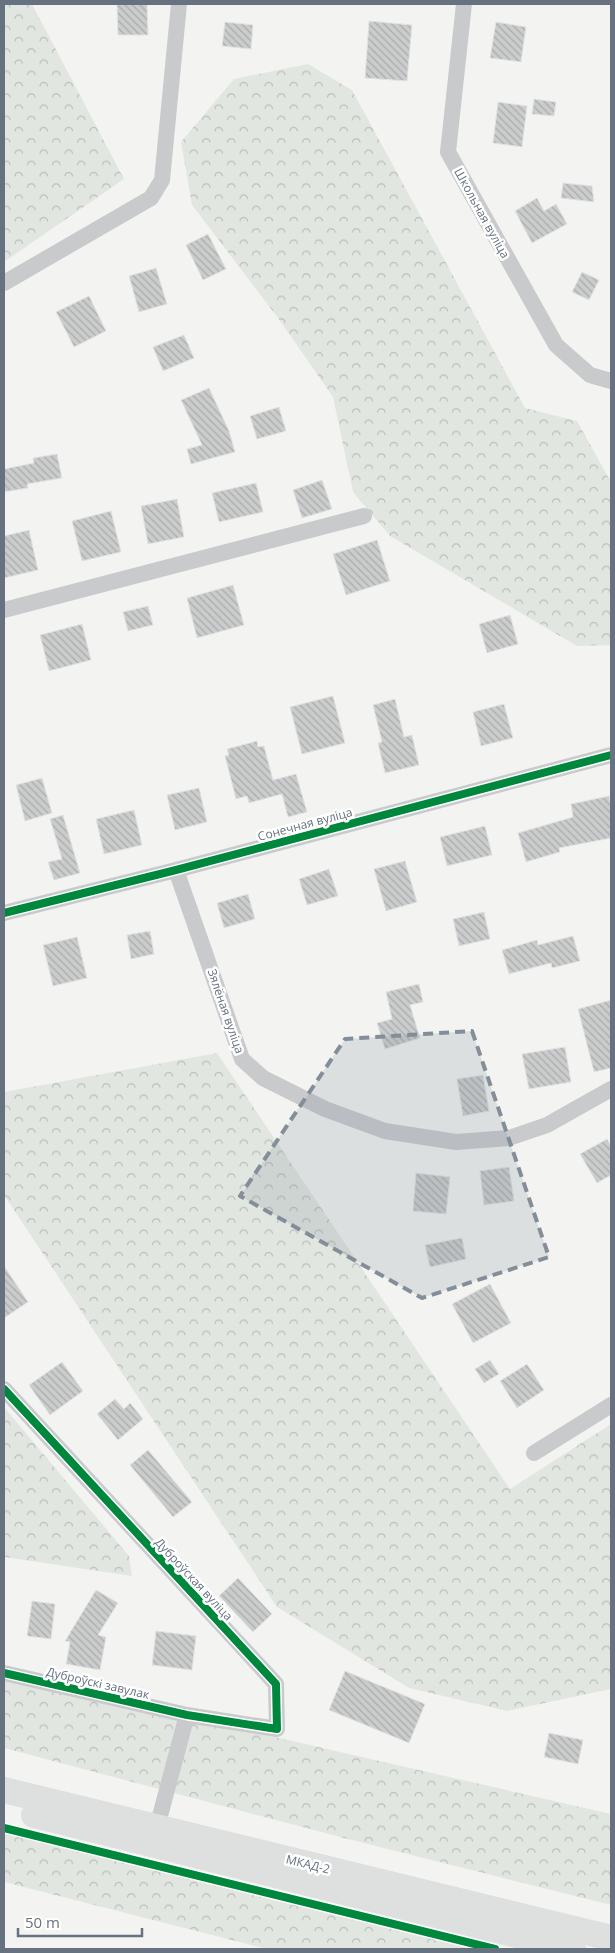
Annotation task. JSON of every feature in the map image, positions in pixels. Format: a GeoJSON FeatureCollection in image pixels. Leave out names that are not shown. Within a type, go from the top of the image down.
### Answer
{"type":"FeatureCollection","features":[{"type":"Feature","properties":{"kind":"highway","name":"МКАД-2"},"geometry":{"type":"LineString","coordinates":[[4,1790],[611,1938]]}},
{"type":"Feature","properties":{"kind":"highway"},"geometry":{"type":"LineString","coordinates":[[4,1808],[573,1949]]}},
{"type":"Feature","properties":{"kind":"street"},"geometry":{"type":"LineString","coordinates":[[4,283],[151,198],[162,180],[179,4]]}},
{"type":"Feature","properties":{"kind":"street","name":"Школьная вуліца"},"geometry":{"type":"LineString","coordinates":[[464,4],[448,152],[556,345],[590,375],[611,381]]}},
{"type":"Feature","properties":{"kind":"street"},"geometry":{"type":"LineString","coordinates":[[4,610],[364,516]]}},
{"type":"Feature","properties":{"kind":"street","name":"Сонечная вуліца"},"geometry":{"type":"LineString","coordinates":[[4,913],[176,870],[611,755]]}},
{"type":"Feature","properties":{"kind":"street","name":"Зялёная вуліца"},"geometry":{"type":"LineString","coordinates":[[176,870],[242,1058],[263,1078],[325,1109],[385,1131],[456,1142],[509,1138],[547,1125],[611,1089]]}},
{"type":"Feature","properties":{"kind":"street","name":"Дуброўская вуліца"},"geometry":{"type":"LineString","coordinates":[[4,1389],[276,1684],[277,1729],[187,1715]]}},
{"type":"Feature","properties":{"kind":"street"},"geometry":{"type":"LineString","coordinates":[[534,1453],[611,1405]]}},
{"type":"Feature","properties":{"kind":"street","name":"Дуброўскі завулак"},"geometry":{"type":"LineString","coordinates":[[4,1673],[187,1715]]}},
{"type":"Feature","properties":{"kind":"street"},"geometry":{"type":"LineString","coordinates":[[157,1827],[187,1715]]}},
{"type":"Feature","properties":{"kind":"highlighted area"},"geometry":{"type":"Polygon","coordinates":[[[472,1031],[549,1257],[422,1298],[240,1196],[345,1039],[472,1031]]]}},
{"type":"Feature","properties":{"kind":"green space"},"geometry":{"type":"Polygon","coordinates":[[[4,4],[32,4],[124,179],[4,262],[4,4]]]}},
{"type":"Feature","properties":{"kind":"green space"},"geometry":{"type":"Polygon","coordinates":[[[308,64],[352,90],[525,408],[577,421],[611,482],[611,645],[577,646],[390,536],[353,492],[333,397],[278,318],[192,205],[181,142],[234,79],[308,64]]]}},
{"type":"Feature","properties":{"kind":"green space"},"geometry":{"type":"Polygon","coordinates":[[[217,1053],[510,1489],[611,1424],[611,1689],[507,1711],[409,1688],[277,1607],[4,1195],[4,1092],[217,1053]]]}},
{"type":"Feature","properties":{"kind":"green space"},"geometry":{"type":"Polygon","coordinates":[[[4,1407],[129,1556],[132,1576],[4,1557],[4,1407]]]}},
{"type":"Feature","properties":{"kind":"green space"},"geometry":{"type":"Polygon","coordinates":[[[4,1675],[611,1814],[611,1905],[344,1838],[4,1748],[4,1675]]]}},
{"type":"Feature","properties":{"kind":"green space"},"geometry":{"type":"Polygon","coordinates":[[[4,1831],[225,1881],[498,1949],[267,1949],[4,1882],[4,1831]]]}},
{"type":"Feature","properties":{"kind":"building"},"geometry":{"type":"Polygon","coordinates":[[[117,4],[147,4],[148,35],[118,35],[117,4]]]}},
{"type":"Feature","properties":{"kind":"building"},"geometry":{"type":"Polygon","coordinates":[[[369,21],[412,25],[407,81],[365,78],[369,21]]]}},
{"type":"Feature","properties":{"kind":"building"},"geometry":{"type":"Polygon","coordinates":[[[225,22],[253,25],[251,49],[222,46],[225,22]]]}},
{"type":"Feature","properties":{"kind":"building"},"geometry":{"type":"Polygon","coordinates":[[[496,22],[526,27],[521,62],[490,58],[496,22]]]}},
{"type":"Feature","properties":{"kind":"building"},"geometry":{"type":"Polygon","coordinates":[[[534,99],[556,102],[554,116],[532,114],[534,99]]]}},
{"type":"Feature","properties":{"kind":"building"},"geometry":{"type":"Polygon","coordinates":[[[498,102],[527,106],[522,147],[493,143],[498,102]]]}},
{"type":"Feature","properties":{"kind":"building"},"geometry":{"type":"Polygon","coordinates":[[[563,183],[592,186],[594,202],[561,198],[563,183]]]}},
{"type":"Feature","properties":{"kind":"building"},"geometry":{"type":"Polygon","coordinates":[[[537,198],[544,211],[556,204],[567,224],[532,243],[515,211],[537,198]]]}},
{"type":"Feature","properties":{"kind":"building"},"geometry":{"type":"Polygon","coordinates":[[[208,234],[226,269],[203,280],[186,245],[208,234]]]}},
{"type":"Feature","properties":{"kind":"building"},"geometry":{"type":"Polygon","coordinates":[[[156,268],[167,304],[139,312],[129,276],[156,268]]]}},
{"type":"Feature","properties":{"kind":"building"},"geometry":{"type":"Polygon","coordinates":[[[582,272],[599,280],[589,300],[572,292],[582,272]]]}},
{"type":"Feature","properties":{"kind":"building"},"geometry":{"type":"Polygon","coordinates":[[[89,296],[106,331],[74,347],[56,312],[89,296]]]}},
{"type":"Feature","properties":{"kind":"building"},"geometry":{"type":"Polygon","coordinates":[[[184,335],[194,358],[163,371],[153,347],[184,335]]]}},
{"type":"Feature","properties":{"kind":"building"},"geometry":{"type":"Polygon","coordinates":[[[209,388],[229,431],[235,452],[191,464],[187,449],[202,445],[181,400],[209,388]]]}},
{"type":"Feature","properties":{"kind":"building"},"geometry":{"type":"Polygon","coordinates":[[[279,407],[286,431],[257,439],[250,416],[279,407]]]}},
{"type":"Feature","properties":{"kind":"building"},"geometry":{"type":"Polygon","coordinates":[[[57,454],[62,478],[27,484],[28,488],[4,492],[4,469],[34,463],[33,458],[57,454]]]}},
{"type":"Feature","properties":{"kind":"building"},"geometry":{"type":"Polygon","coordinates":[[[322,480],[332,509],[302,518],[293,490],[322,480]]]}},
{"type":"Feature","properties":{"kind":"building"},"geometry":{"type":"Polygon","coordinates":[[[256,483],[263,512],[219,522],[212,493],[256,483]]]}},
{"type":"Feature","properties":{"kind":"building"},"geometry":{"type":"Polygon","coordinates":[[[177,499],[184,537],[148,544],[141,506],[177,499]]]}},
{"type":"Feature","properties":{"kind":"building"},"geometry":{"type":"Polygon","coordinates":[[[111,511],[121,552],[82,561],[72,521],[111,511]]]}},
{"type":"Feature","properties":{"kind":"building"},"geometry":{"type":"Polygon","coordinates":[[[29,530],[38,570],[4,578],[4,536],[29,530]]]}},
{"type":"Feature","properties":{"kind":"building"},"geometry":{"type":"Polygon","coordinates":[[[377,540],[390,581],[346,595],[333,554],[377,540]]]}},
{"type":"Feature","properties":{"kind":"building"},"geometry":{"type":"Polygon","coordinates":[[[233,585],[244,625],[197,638],[187,598],[233,585]]]}},
{"type":"Feature","properties":{"kind":"building"},"geometry":{"type":"Polygon","coordinates":[[[148,606],[153,625],[128,631],[123,612],[148,606]]]}},
{"type":"Feature","properties":{"kind":"building"},"geometry":{"type":"Polygon","coordinates":[[[510,615],[518,644],[487,653],[479,624],[510,615]]]}},
{"type":"Feature","properties":{"kind":"building"},"geometry":{"type":"Polygon","coordinates":[[[82,624],[91,660],[49,671],[40,635],[82,624]]]}},
{"type":"Feature","properties":{"kind":"building"},"geometry":{"type":"Polygon","coordinates":[[[333,696],[345,743],[302,754],[290,707],[333,696]]]}},
{"type":"Feature","properties":{"kind":"building"},"geometry":{"type":"Polygon","coordinates":[[[395,699],[404,737],[412,735],[419,765],[385,773],[378,743],[382,742],[373,705],[395,699]]]}},
{"type":"Feature","properties":{"kind":"building"},"geometry":{"type":"Polygon","coordinates":[[[504,704],[513,738],[481,746],[473,712],[504,704]]]}},
{"type":"Feature","properties":{"kind":"building"},"geometry":{"type":"Polygon","coordinates":[[[257,741],[258,747],[264,746],[273,780],[296,774],[307,812],[288,817],[282,794],[249,803],[247,796],[236,799],[225,756],[229,755],[227,749],[257,741]]]}},
{"type":"Feature","properties":{"kind":"building"},"geometry":{"type":"Polygon","coordinates":[[[42,778],[52,813],[25,821],[16,785],[42,778]]]}},
{"type":"Feature","properties":{"kind":"building"},"geometry":{"type":"Polygon","coordinates":[[[199,788],[207,822],[175,830],[167,795],[199,788]]]}},
{"type":"Feature","properties":{"kind":"building"},"geometry":{"type":"Polygon","coordinates":[[[609,796],[611,838],[559,848],[560,852],[526,862],[518,833],[573,817],[571,804],[609,796]]]}},
{"type":"Feature","properties":{"kind":"building"},"geometry":{"type":"Polygon","coordinates":[[[134,810],[142,845],[104,854],[96,819],[134,810]]]}},
{"type":"Feature","properties":{"kind":"building"},"geometry":{"type":"Polygon","coordinates":[[[63,815],[80,873],[54,880],[48,862],[62,859],[50,819],[63,815]]]}},
{"type":"Feature","properties":{"kind":"building"},"geometry":{"type":"Polygon","coordinates":[[[485,826],[492,855],[447,866],[440,837],[485,826]]]}},
{"type":"Feature","properties":{"kind":"building"},"geometry":{"type":"Polygon","coordinates":[[[405,861],[417,902],[386,911],[374,869],[405,861]]]}},
{"type":"Feature","properties":{"kind":"building"},"geometry":{"type":"Polygon","coordinates":[[[329,869],[338,896],[307,905],[299,879],[329,869]]]}},
{"type":"Feature","properties":{"kind":"building"},"geometry":{"type":"Polygon","coordinates":[[[248,894],[255,919],[224,928],[217,903],[248,894]]]}},
{"type":"Feature","properties":{"kind":"building"},"geometry":{"type":"Polygon","coordinates":[[[484,912],[490,939],[459,946],[453,919],[484,912]]]}},
{"type":"Feature","properties":{"kind":"building"},"geometry":{"type":"Polygon","coordinates":[[[150,931],[154,954],[131,959],[127,935],[150,931]]]}},
{"type":"Feature","properties":{"kind":"building"},"geometry":{"type":"Polygon","coordinates":[[[573,936],[580,961],[552,968],[551,963],[509,974],[502,950],[537,940],[538,945],[573,936]]]}},
{"type":"Feature","properties":{"kind":"building"},"geometry":{"type":"Polygon","coordinates":[[[77,937],[87,978],[53,986],[43,945],[77,937]]]}},
{"type":"Feature","properties":{"kind":"building"},"geometry":{"type":"Polygon","coordinates":[[[419,984],[423,1002],[410,1005],[420,1038],[385,1049],[377,1023],[392,1019],[386,992],[419,984]]]}},
{"type":"Feature","properties":{"kind":"building"},"geometry":{"type":"Polygon","coordinates":[[[611,1000],[611,1068],[594,1072],[578,1009],[611,1000]]]}},
{"type":"Feature","properties":{"kind":"building"},"geometry":{"type":"Polygon","coordinates":[[[565,1047],[571,1082],[529,1089],[522,1054],[565,1047]]]}},
{"type":"Feature","properties":{"kind":"building"},"geometry":{"type":"Polygon","coordinates":[[[483,1075],[489,1111],[463,1116],[457,1079],[483,1075]]]}},
{"type":"Feature","properties":{"kind":"building"},"geometry":{"type":"Polygon","coordinates":[[[607,1139],[611,1146],[611,1175],[597,1183],[580,1154],[607,1139]]]}},
{"type":"Feature","properties":{"kind":"building"},"geometry":{"type":"Polygon","coordinates":[[[509,1167],[514,1201],[484,1205],[480,1171],[509,1167]]]}},
{"type":"Feature","properties":{"kind":"building"},"geometry":{"type":"Polygon","coordinates":[[[416,1173],[450,1177],[446,1214],[413,1211],[416,1173]]]}},
{"type":"Feature","properties":{"kind":"building"},"geometry":{"type":"Polygon","coordinates":[[[462,1238],[466,1259],[430,1267],[425,1245],[462,1238]]]}},
{"type":"Feature","properties":{"kind":"building"},"geometry":{"type":"Polygon","coordinates":[[[4,1266],[28,1302],[4,1318],[4,1266]]]}},
{"type":"Feature","properties":{"kind":"building"},"geometry":{"type":"Polygon","coordinates":[[[490,1284],[511,1323],[473,1343],[452,1304],[490,1284]]]}},
{"type":"Feature","properties":{"kind":"building"},"geometry":{"type":"Polygon","coordinates":[[[490,1360],[499,1374],[484,1383],[475,1369],[490,1360]]]}},
{"type":"Feature","properties":{"kind":"building"},"geometry":{"type":"Polygon","coordinates":[[[62,1362],[83,1391],[50,1415],[29,1385],[62,1362]]]}},
{"type":"Feature","properties":{"kind":"building"},"geometry":{"type":"Polygon","coordinates":[[[527,1364],[544,1390],[517,1408],[500,1381],[527,1364]]]}},
{"type":"Feature","properties":{"kind":"building"},"geometry":{"type":"Polygon","coordinates":[[[115,1399],[124,1409],[130,1403],[143,1419],[118,1440],[97,1414],[115,1399]]]}},
{"type":"Feature","properties":{"kind":"building"},"geometry":{"type":"Polygon","coordinates":[[[148,1450],[192,1502],[173,1517],[130,1465],[148,1450]]]}},
{"type":"Feature","properties":{"kind":"building"},"geometry":{"type":"Polygon","coordinates":[[[238,1578],[272,1614],[253,1632],[219,1596],[238,1578]]]}},
{"type":"Feature","properties":{"kind":"building"},"geometry":{"type":"Polygon","coordinates":[[[96,1590],[118,1603],[98,1635],[106,1637],[100,1670],[66,1664],[70,1642],[65,1641],[96,1590]]]}},
{"type":"Feature","properties":{"kind":"building"},"geometry":{"type":"Polygon","coordinates":[[[32,1601],[55,1604],[51,1639],[27,1636],[32,1601]]]}},
{"type":"Feature","properties":{"kind":"building"},"geometry":{"type":"Polygon","coordinates":[[[156,1631],[196,1636],[192,1670],[152,1665],[156,1631]]]}},
{"type":"Feature","properties":{"kind":"building"},"geometry":{"type":"Polygon","coordinates":[[[345,1671],[425,1704],[409,1743],[329,1710],[345,1671]]]}},
{"type":"Feature","properties":{"kind":"building"},"geometry":{"type":"Polygon","coordinates":[[[549,1733],[583,1740],[578,1764],[544,1757],[549,1733]]]}},
{"type":"Feature","properties":{"kind":"cycle path"},"geometry":{"type":"LineString","coordinates":[[4,913],[176,870],[611,755]]}},
{"type":"Feature","properties":{"kind":"cycle path"},"geometry":{"type":"LineString","coordinates":[[4,1389],[276,1684],[277,1729],[187,1715],[4,1673]]}},
{"type":"Feature","properties":{"kind":"cycle path"},"geometry":{"type":"LineString","coordinates":[[4,1828],[495,1949]]}}]}
